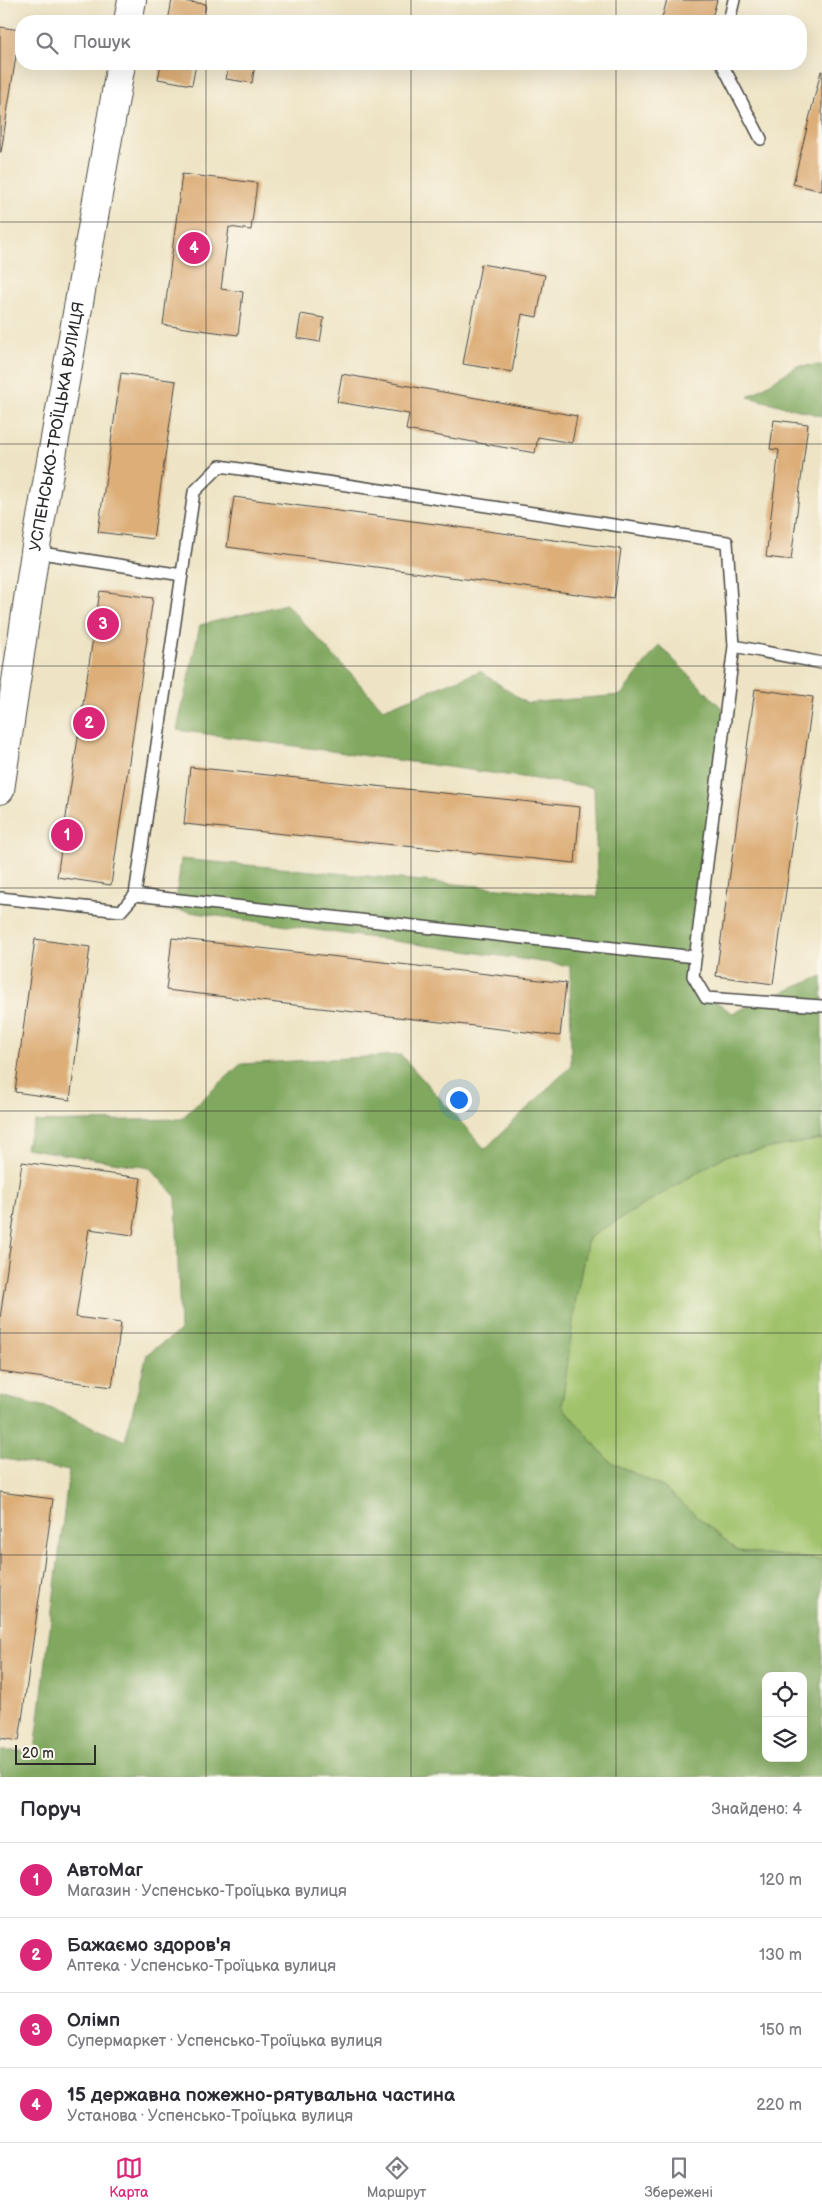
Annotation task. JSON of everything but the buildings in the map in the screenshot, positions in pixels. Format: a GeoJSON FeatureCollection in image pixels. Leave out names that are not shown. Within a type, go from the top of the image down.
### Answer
{"type":"FeatureCollection","features":[{"type":"Feature","properties":{"kind":"main road"},"geometry":{"type":"LineString","coordinates":[[129,15],[132,0]]}},
{"type":"Feature","properties":{"kind":"main road","name":"УСПЕНСЬКО-ТРОЇЦЬКА ВУЛИЦЯ"},"geometry":{"type":"LineString","coordinates":[[1,775],[35,552],[120,70]]}},
{"type":"Feature","properties":{"kind":"lane"},"geometry":{"type":"LineString","coordinates":[[730,15],[734,0]]}},
{"type":"Feature","properties":{"kind":"lane"},"geometry":{"type":"LineString","coordinates":[[725,70],[761,140]]}},
{"type":"Feature","properties":{"kind":"lane"},"geometry":{"type":"LineString","coordinates":[[0,898],[121,911],[135,895],[194,492],[220,466],[727,542],[734,646],[693,976],[706,998],[822,1006]]}},
{"type":"Feature","properties":{"kind":"lane"},"geometry":{"type":"LineString","coordinates":[[35,552],[182,575]]}},
{"type":"Feature","properties":{"kind":"lane"},"geometry":{"type":"LineString","coordinates":[[734,646],[822,663]]}},
{"type":"Feature","properties":{"kind":"lane"},"geometry":{"type":"LineString","coordinates":[[135,895],[695,958]]}},
{"type":"Feature","properties":{"kind":"green space"},"geometry":{"type":"Polygon","coordinates":[[[822,365],[822,416],[748,397],[797,366],[822,365]]]}},
{"type":"Feature","properties":{"kind":"green space"},"geometry":{"type":"Polygon","coordinates":[[[286,604],[383,709],[480,671],[526,703],[621,695],[659,645],[726,712],[695,986],[732,1013],[822,976],[822,1139],[725,1156],[588,1238],[576,1298],[562,1406],[609,1461],[663,1487],[738,1551],[822,1560],[822,1777],[0,1777],[0,1751],[35,1751],[69,1471],[0,1458],[0,1396],[50,1408],[125,1441],[147,1354],[180,1331],[176,1197],[150,1168],[25,1148],[35,1122],[181,1119],[241,1064],[401,1055],[485,1149],[571,1066],[570,966],[175,910],[181,859],[598,897],[594,787],[177,730],[200,625],[286,604]]]}},
{"type":"Feature","properties":{"kind":"green space"},"geometry":{"type":"Polygon","coordinates":[[[822,1139],[822,1560],[738,1551],[663,1487],[609,1461],[562,1406],[576,1298],[588,1238],[725,1156],[822,1139]]]}},
{"type":"Feature","properties":{"kind":"place","name":"15 державна пожежно-рятувальна частина"},"geometry":{"type":"Point","coordinates":[194,248]}},
{"type":"Feature","properties":{"kind":"place","name":"Олімп"},"geometry":{"type":"Point","coordinates":[103,624]}},
{"type":"Feature","properties":{"kind":"place","name":"Бажаємо здоров'я"},"geometry":{"type":"Point","coordinates":[89,723]}},
{"type":"Feature","properties":{"kind":"place","name":"АвтоМаг"},"geometry":{"type":"Point","coordinates":[67,835]}}]}
